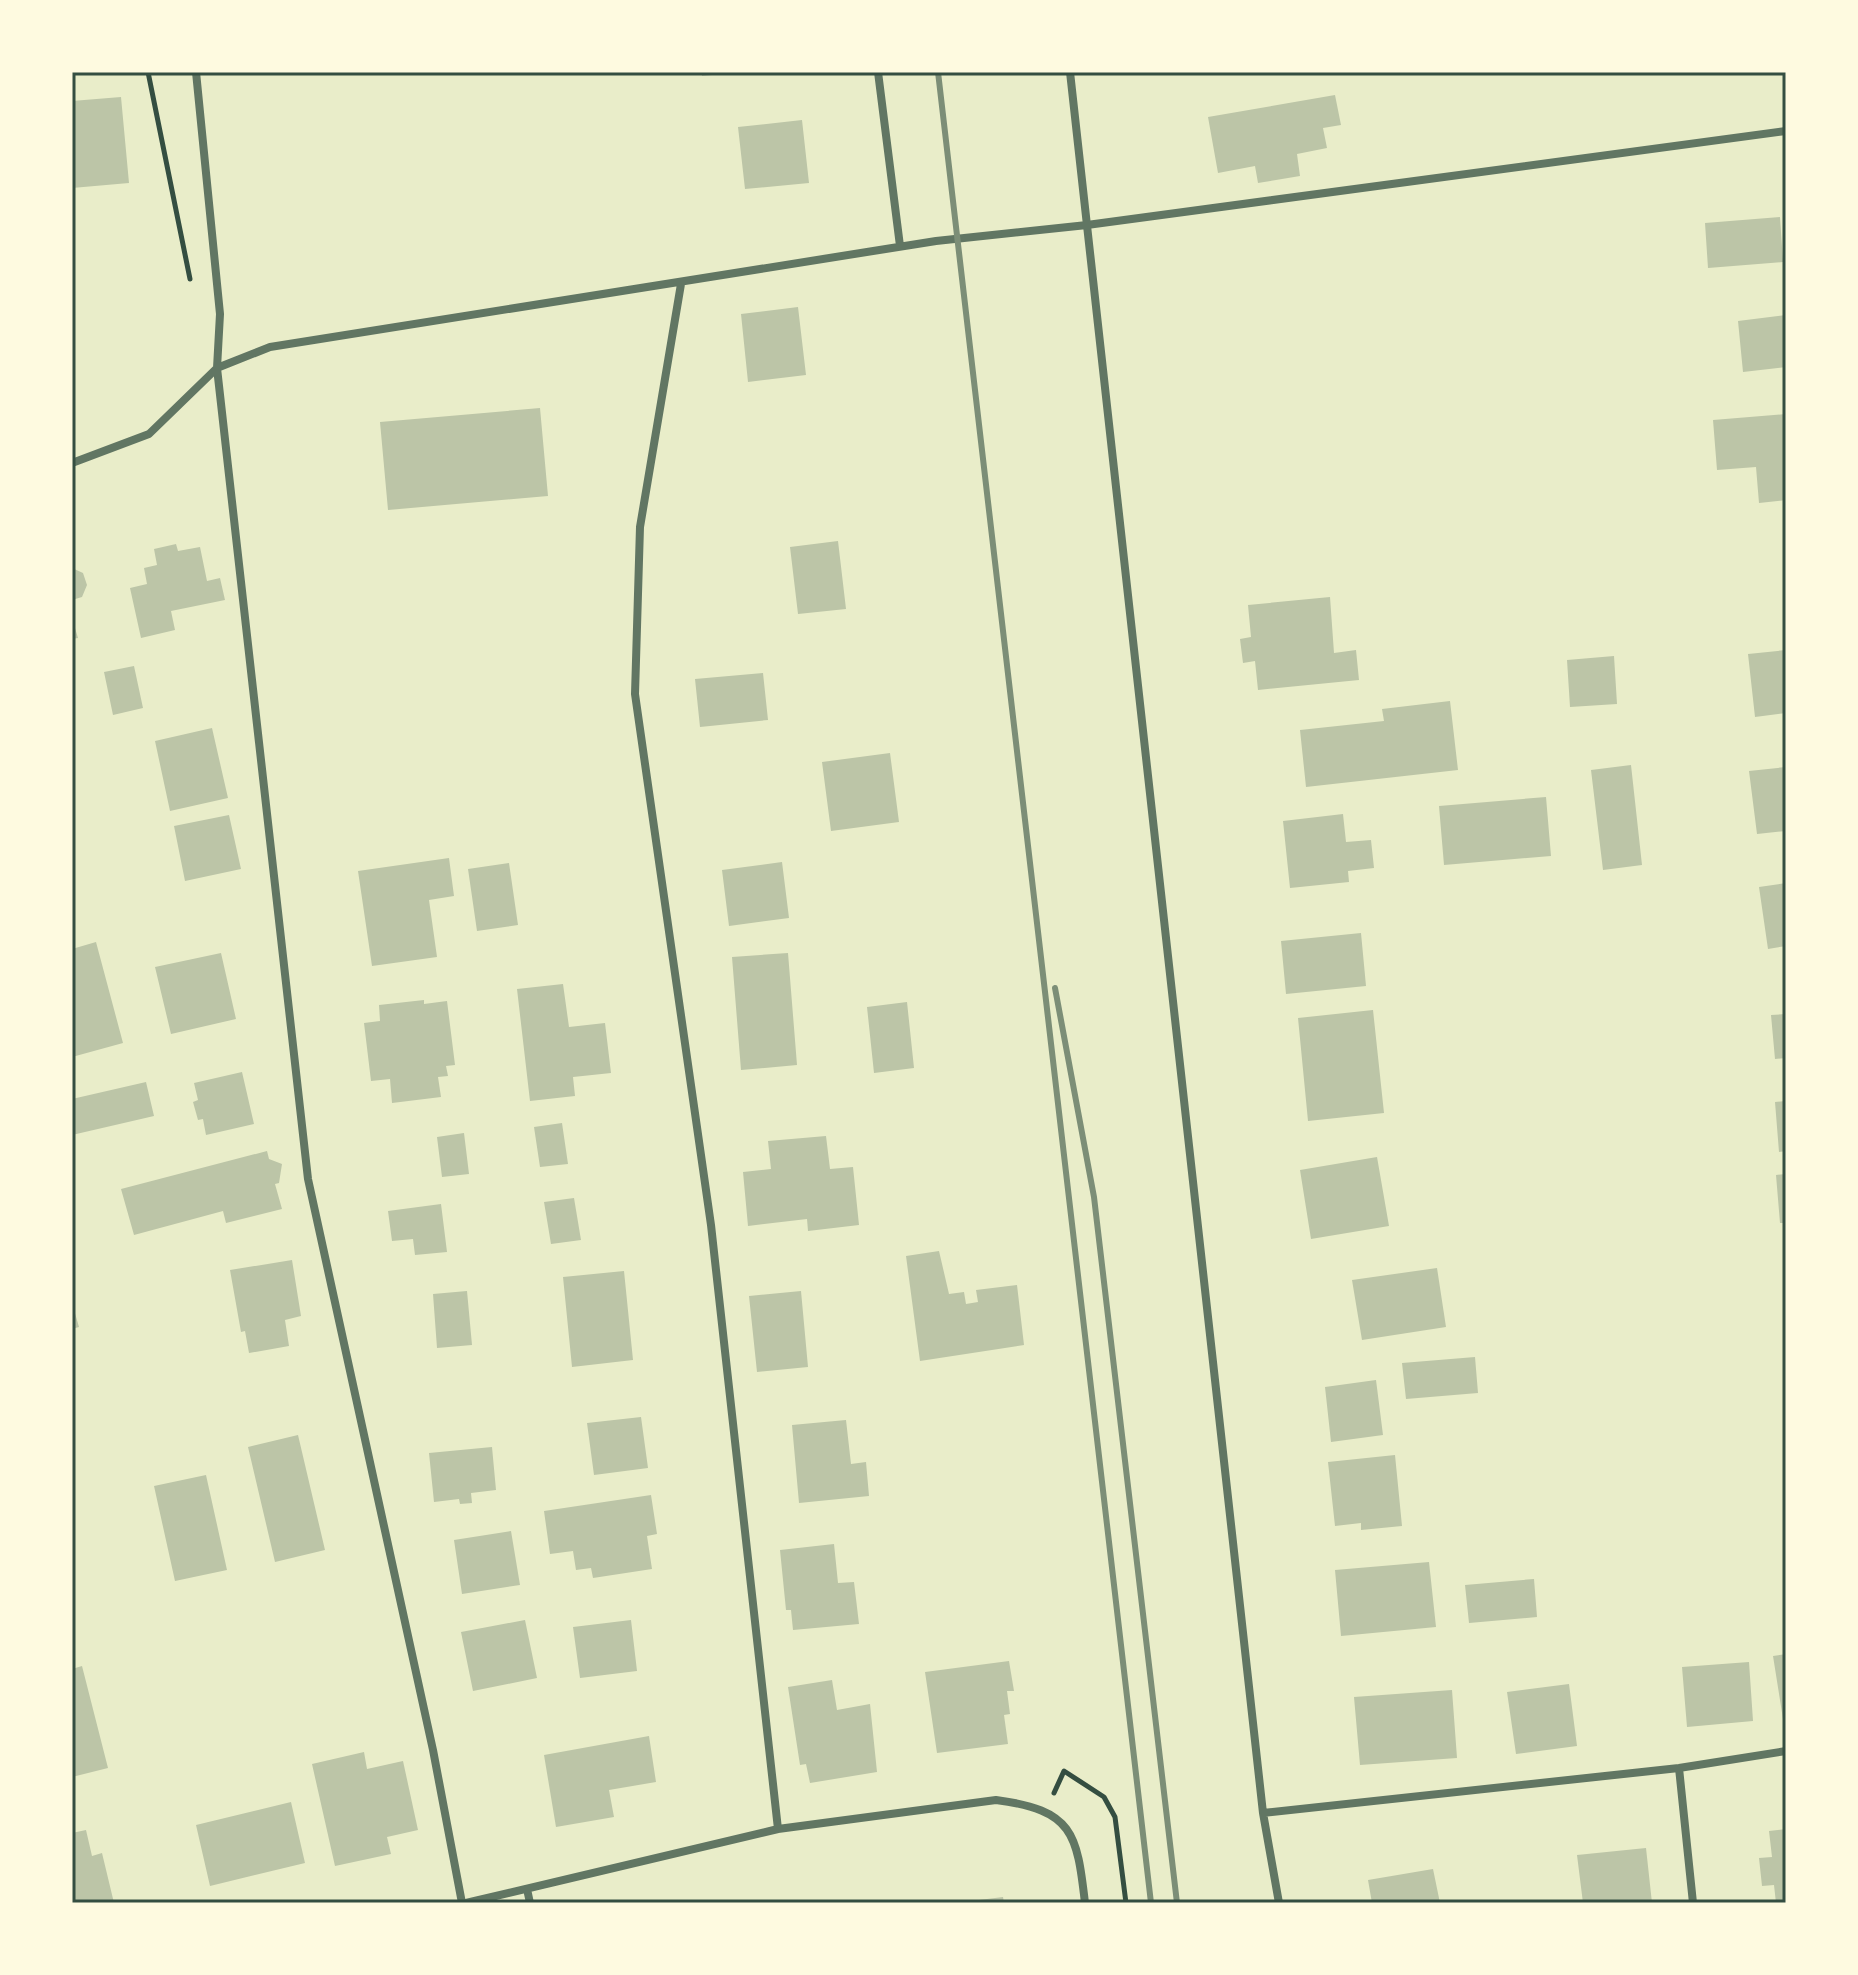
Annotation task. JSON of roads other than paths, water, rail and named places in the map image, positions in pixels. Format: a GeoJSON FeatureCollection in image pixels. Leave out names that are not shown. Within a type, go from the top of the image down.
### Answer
{"type":"FeatureCollection","features":[{"type":"Feature","properties":{"kind":"street"},"geometry":{"type":"LineString","coordinates":[[196,72],[220,314],[217,368],[308,1179],[464,1903],[778,1829],[996,1800],[1028,1804],[1057,1817],[1079,1848],[1085,1903]]}},
{"type":"Feature","properties":{"kind":"street"},"geometry":{"type":"LineString","coordinates":[[878,72],[900,246]]}},
{"type":"Feature","properties":{"kind":"street"},"geometry":{"type":"LineString","coordinates":[[1070,72],[1263,1813],[1279,1903]]}},
{"type":"Feature","properties":{"kind":"street"},"geometry":{"type":"LineString","coordinates":[[72,463],[149,434],[217,368],[270,347],[681,284],[900,246],[1087,225],[1786,131]]}},
{"type":"Feature","properties":{"kind":"street"},"geometry":{"type":"LineString","coordinates":[[681,284],[640,527],[635,694],[711,1225],[778,1829]]}},
{"type":"Feature","properties":{"kind":"street"},"geometry":{"type":"LineString","coordinates":[[1263,1813],[1679,1768],[1786,1751]]}},
{"type":"Feature","properties":{"kind":"street"},"geometry":{"type":"LineString","coordinates":[[1679,1768],[1693,1903]]}},
{"type":"Feature","properties":{"kind":"street"},"geometry":{"type":"LineString","coordinates":[[527,1889],[530,1903]]}},
{"type":"Feature","properties":{"kind":"railway"},"geometry":{"type":"LineString","coordinates":[[938,72],[1151,1903]]}},
{"type":"Feature","properties":{"kind":"railway"},"geometry":{"type":"LineString","coordinates":[[1055,988],[1094,1197],[1177,1903]]}}]}
